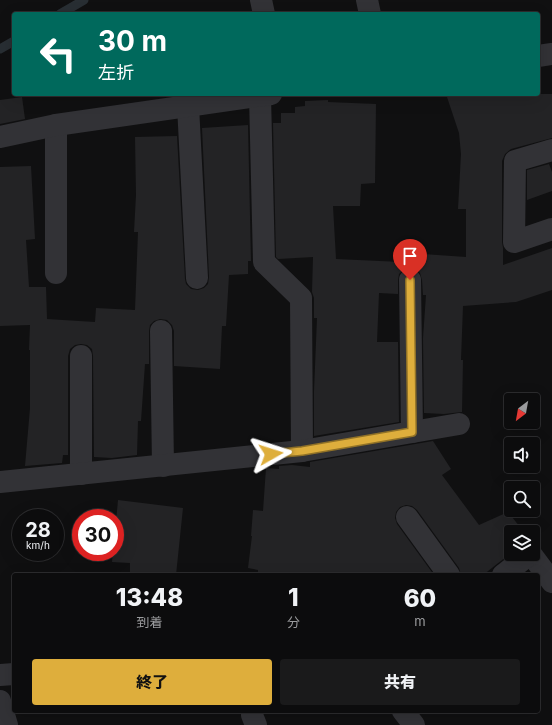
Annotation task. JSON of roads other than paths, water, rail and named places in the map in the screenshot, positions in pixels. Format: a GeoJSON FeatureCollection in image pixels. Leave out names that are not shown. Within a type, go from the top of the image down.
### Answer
{"type":"FeatureCollection","features":[{"type":"Feature","properties":{"kind":"street"},"geometry":{"type":"LineString","coordinates":[[261,0],[264,12]]}},
{"type":"Feature","properties":{"kind":"street"},"geometry":{"type":"LineString","coordinates":[[367,0],[370,12]]}},
{"type":"Feature","properties":{"kind":"street"},"geometry":{"type":"LineString","coordinates":[[540,56],[552,54]]}},
{"type":"Feature","properties":{"kind":"street"},"geometry":{"type":"LineString","coordinates":[[0,137],[56,125],[258,96]]}},
{"type":"Feature","properties":{"kind":"street"},"geometry":{"type":"LineString","coordinates":[[265,96],[264,262],[301,298],[302,451]]}},
{"type":"Feature","properties":{"kind":"street"},"geometry":{"type":"LineString","coordinates":[[188,106],[197,278]]}},
{"type":"Feature","properties":{"kind":"street"},"geometry":{"type":"LineString","coordinates":[[56,125],[56,273]]}},
{"type":"Feature","properties":{"kind":"street"},"geometry":{"type":"LineString","coordinates":[[552,150],[515,161],[514,242],[552,229]]}},
{"type":"Feature","properties":{"kind":"street"},"geometry":{"type":"LineString","coordinates":[[410,280],[412,432]]}},
{"type":"Feature","properties":{"kind":"street"},"geometry":{"type":"LineString","coordinates":[[161,331],[162,466]]}},
{"type":"Feature","properties":{"kind":"street"},"geometry":{"type":"LineString","coordinates":[[81,356],[81,474]]}},
{"type":"Feature","properties":{"kind":"street"},"geometry":{"type":"LineString","coordinates":[[0,482],[302,451],[459,424]]}},
{"type":"Feature","properties":{"kind":"street"},"geometry":{"type":"LineString","coordinates":[[407,517],[448,573]]}},
{"type":"Feature","properties":{"kind":"street"},"geometry":{"type":"LineString","coordinates":[[506,573],[521,561]]}},
{"type":"Feature","properties":{"kind":"street"},"geometry":{"type":"LineString","coordinates":[[536,561],[552,582]]}},
{"type":"Feature","properties":{"kind":"street"},"geometry":{"type":"LineString","coordinates":[[0,675],[12,674]]}},
{"type":"Feature","properties":{"kind":"street"},"geometry":{"type":"LineString","coordinates":[[0,701],[7,725]]}},
{"type":"Feature","properties":{"kind":"street"},"geometry":{"type":"LineString","coordinates":[[405,713],[414,725]]}},
{"type":"Feature","properties":{"kind":"waterway"},"geometry":{"type":"LineString","coordinates":[[63,12],[84,0]]}},
{"type":"Feature","properties":{"kind":"waterway"},"geometry":{"type":"LineString","coordinates":[[0,49],[12,42]]}}]}
